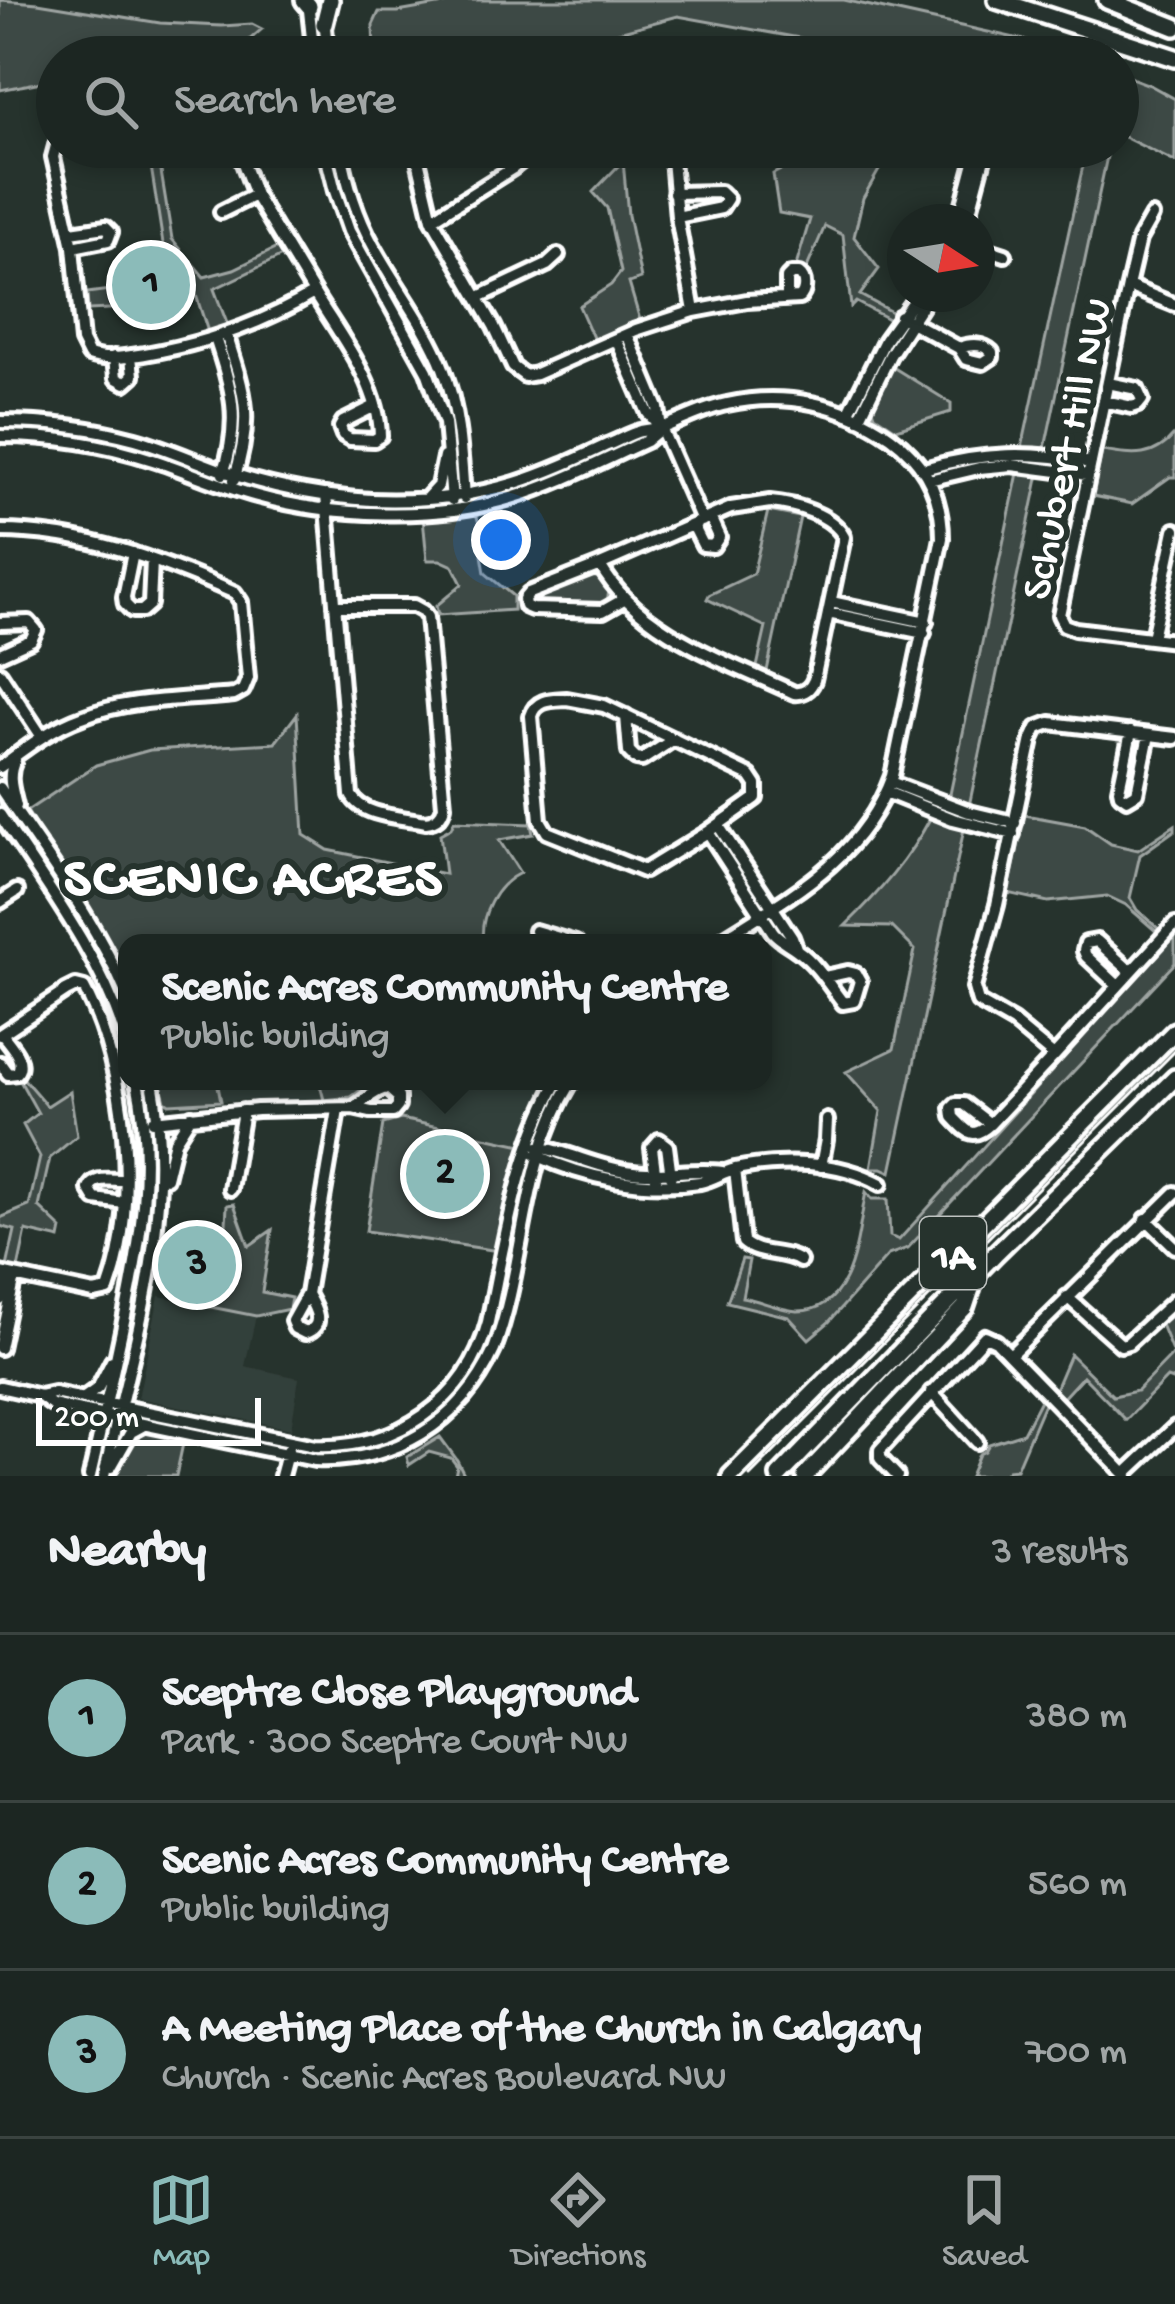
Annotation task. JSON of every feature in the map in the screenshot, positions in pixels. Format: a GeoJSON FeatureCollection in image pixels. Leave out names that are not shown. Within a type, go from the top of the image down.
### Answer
{"type":"FeatureCollection","features":[{"type":"Feature","properties":{"kind":"highway"},"geometry":{"type":"LineString","coordinates":[[997,0],[1108,36]]}},
{"type":"Feature","properties":{"kind":"highway"},"geometry":{"type":"LineString","coordinates":[[1107,0],[1175,27]]}},
{"type":"Feature","properties":{"kind":"highway"},"geometry":{"type":"LineString","coordinates":[[315,1],[325,24]]}},
{"type":"Feature","properties":{"kind":"highway"},"geometry":{"type":"LineString","coordinates":[[1139,46],[1175,61]]}},
{"type":"Feature","properties":{"kind":"highway","name":"1A"},"geometry":{"type":"LineString","coordinates":[[731,1476],[1175,1031]]}},
{"type":"Feature","properties":{"kind":"highway","name":"1A"},"geometry":{"type":"LineString","coordinates":[[778,1476],[1175,1081]]}},
{"type":"Feature","properties":{"kind":"highway"},"geometry":{"type":"LineString","coordinates":[[806,1476],[964,1307],[975,1275]]}},
{"type":"Feature","properties":{"kind":"highway"},"geometry":{"type":"LineString","coordinates":[[817,1476],[883,1395]]}},
{"type":"Feature","properties":{"kind":"street"},"geometry":{"type":"LineString","coordinates":[[314,36],[315,1]]}},
{"type":"Feature","properties":{"kind":"street"},"geometry":{"type":"LineString","coordinates":[[325,24],[326,36]]}},
{"type":"Feature","properties":{"kind":"street"},"geometry":{"type":"LineString","coordinates":[[55,168],[73,247],[83,346],[93,357],[131,356],[220,336],[314,292]]}},
{"type":"Feature","properties":{"kind":"street"},"geometry":{"type":"LineString","coordinates":[[245,168],[255,195],[365,379],[375,406]]}},
{"type":"Feature","properties":{"kind":"street"},"geometry":{"type":"LineString","coordinates":[[329,168],[349,231],[427,371],[445,423],[458,502]]}},
{"type":"Feature","properties":{"kind":"street"},"geometry":{"type":"LineString","coordinates":[[346,168],[371,242],[443,368],[456,410],[458,502]]}},
{"type":"Feature","properties":{"kind":"street"},"geometry":{"type":"LineString","coordinates":[[420,168],[433,219],[513,367],[525,376],[694,310],[787,299]]}},
{"type":"Feature","properties":{"kind":"street"},"geometry":{"type":"LineString","coordinates":[[433,219],[513,168]]}},
{"type":"Feature","properties":{"kind":"street"},"geometry":{"type":"LineString","coordinates":[[672,168],[694,310]]}},
{"type":"Feature","properties":{"kind":"street"},"geometry":{"type":"LineString","coordinates":[[968,204],[978,168]]}},
{"type":"Feature","properties":{"kind":"street"},"geometry":{"type":"LineString","coordinates":[[674,194],[720,192],[728,200],[721,208],[677,217]]}},
{"type":"Feature","properties":{"kind":"street"},"geometry":{"type":"LineString","coordinates":[[221,212],[255,195]]}},
{"type":"Feature","properties":{"kind":"street"},"geometry":{"type":"LineString","coordinates":[[1129,286],[1139,239],[1152,216]]}},
{"type":"Feature","properties":{"kind":"street"},"geometry":{"type":"LineString","coordinates":[[70,232],[106,226],[111,232],[108,240],[73,247]]}},
{"type":"Feature","properties":{"kind":"street"},"geometry":{"type":"LineString","coordinates":[[995,252],[1006,255]]}},
{"type":"Feature","properties":{"kind":"street"},"geometry":{"type":"LineString","coordinates":[[479,297],[548,265],[558,255]]}},
{"type":"Feature","properties":{"kind":"street","name":"Schubert Hill NW"},"geometry":{"type":"LineString","coordinates":[[1175,304],[1129,286],[1059,611],[1064,625],[1075,629],[1175,641]]}},
{"type":"Feature","properties":{"kind":"street"},"geometry":{"type":"LineString","coordinates":[[854,416],[909,312]]}},
{"type":"Feature","properties":{"kind":"street"},"geometry":{"type":"LineString","coordinates":[[906,319],[912,312]]}},
{"type":"Feature","properties":{"kind":"street"},"geometry":{"type":"LineString","coordinates":[[906,319],[959,348]]}},
{"type":"Feature","properties":{"kind":"street"},"geometry":{"type":"LineString","coordinates":[[220,336],[246,435],[226,487]]}},
{"type":"Feature","properties":{"kind":"street"},"geometry":{"type":"LineString","coordinates":[[621,336],[658,407],[662,428],[702,521]]}},
{"type":"Feature","properties":{"kind":"street"},"geometry":{"type":"LineString","coordinates":[[114,357],[116,377],[125,383],[133,376],[131,356]]}},
{"type":"Feature","properties":{"kind":"street"},"geometry":{"type":"LineString","coordinates":[[1104,401],[1132,407],[1142,400],[1137,389],[1108,382]]}},
{"type":"Feature","properties":{"kind":"street"},"geometry":{"type":"LineString","coordinates":[[0,436],[111,448],[282,502],[374,512],[458,502],[640,431],[662,428],[711,408],[764,399],[803,401],[854,416],[904,447],[927,474],[941,513],[942,538],[888,787],[868,826],[841,857],[730,934]]}},
{"type":"Feature","properties":{"kind":"street"},"geometry":{"type":"LineString","coordinates":[[0,422],[42,423],[116,435],[230,473],[326,496],[458,502]]}},
{"type":"Feature","properties":{"kind":"street"},"geometry":{"type":"LineString","coordinates":[[426,499],[442,476],[445,423]]}},
{"type":"Feature","properties":{"kind":"street"},"geometry":{"type":"LineString","coordinates":[[927,474],[1011,459],[1089,469]]}},
{"type":"Feature","properties":{"kind":"street"},"geometry":{"type":"LineString","coordinates":[[326,496],[335,605],[352,799],[364,809],[433,821],[444,806],[427,616],[413,607],[335,605]]}},
{"type":"Feature","properties":{"kind":"street"},"geometry":{"type":"LineString","coordinates":[[600,566],[624,599],[656,625],[797,693],[813,684],[844,537],[834,524],[800,508],[770,502],[741,505],[529,593],[524,599],[532,609],[603,611],[624,599]]}},
{"type":"Feature","properties":{"kind":"street"},"geometry":{"type":"LineString","coordinates":[[0,531],[69,536],[133,553],[237,596],[248,678],[234,695],[111,708],[80,717],[0,767]]}},
{"type":"Feature","properties":{"kind":"street"},"geometry":{"type":"LineString","coordinates":[[1152,638],[1174,538]]}},
{"type":"Feature","properties":{"kind":"street"},"geometry":{"type":"LineString","coordinates":[[133,553],[124,597],[127,607],[136,612],[151,601],[152,560]]}},
{"type":"Feature","properties":{"kind":"street"},"geometry":{"type":"LineString","coordinates":[[829,607],[925,628]]}},
{"type":"Feature","properties":{"kind":"street"},"geometry":{"type":"LineString","coordinates":[[0,622],[29,622],[36,631],[31,640],[0,655]]}},
{"type":"Feature","properties":{"kind":"street"},"geometry":{"type":"LineString","coordinates":[[0,673],[42,737]]}},
{"type":"Feature","properties":{"kind":"street"},"geometry":{"type":"LineString","coordinates":[[581,700],[674,739],[750,776],[757,794],[752,803],[640,871],[543,828],[530,716],[534,707],[546,701],[581,700]]}},
{"type":"Feature","properties":{"kind":"street"},"geometry":{"type":"LineString","coordinates":[[626,716],[629,752],[636,759],[642,760],[674,739]]}},
{"type":"Feature","properties":{"kind":"street"},"geometry":{"type":"LineString","coordinates":[[1054,1056],[974,994],[1034,733],[1040,725],[1050,723],[1175,738]]}},
{"type":"Feature","properties":{"kind":"street"},"geometry":{"type":"LineString","coordinates":[[1131,732],[1119,789],[1127,799],[1137,793],[1150,735]]}},
{"type":"Feature","properties":{"kind":"street"},"geometry":{"type":"LineString","coordinates":[[19,817],[10,776],[20,752]]}},
{"type":"Feature","properties":{"kind":"street"},"geometry":{"type":"LineString","coordinates":[[888,787],[953,819],[1014,829]]}},
{"type":"Feature","properties":{"kind":"street"},"geometry":{"type":"LineString","coordinates":[[0,788],[85,914],[118,976]]}},
{"type":"Feature","properties":{"kind":"street"},"geometry":{"type":"LineString","coordinates":[[0,814],[91,955],[118,1015]]}},
{"type":"Feature","properties":{"kind":"street"},"geometry":{"type":"LineString","coordinates":[[713,828],[783,943],[825,977]]}},
{"type":"Feature","properties":{"kind":"street"},"geometry":{"type":"LineString","coordinates":[[0,902],[17,891]]}},
{"type":"Feature","properties":{"kind":"street"},"geometry":{"type":"LineString","coordinates":[[990,1124],[1175,924]]}},
{"type":"Feature","properties":{"kind":"street"},"geometry":{"type":"LineString","coordinates":[[535,931],[545,934]]}},
{"type":"Feature","properties":{"kind":"street"},"geometry":{"type":"LineString","coordinates":[[1118,986],[1086,956],[1086,943],[1099,943],[1130,972]]}},
{"type":"Feature","properties":{"kind":"street"},"geometry":{"type":"LineString","coordinates":[[0,1063],[8,1074],[21,1068],[1,1035],[66,991],[84,988],[118,1090],[125,1180],[111,1285],[104,1293],[7,1275]]}},
{"type":"Feature","properties":{"kind":"street"},"geometry":{"type":"LineString","coordinates":[[106,1476],[117,1354],[143,1220],[146,1166],[139,1090]]}},
{"type":"Feature","properties":{"kind":"street"},"geometry":{"type":"LineString","coordinates":[[91,1476],[155,1245],[160,1192],[153,1090]]}},
{"type":"Feature","properties":{"kind":"street"},"geometry":{"type":"LineString","coordinates":[[40,1396],[54,1393],[83,1399],[143,1426],[329,1461],[374,1455],[406,1443],[442,1421],[465,1398],[488,1363],[509,1292],[542,1110],[553,1090]]}},
{"type":"Feature","properties":{"kind":"street"},"geometry":{"type":"LineString","coordinates":[[0,1387],[40,1396],[52,1405],[330,1446],[369,1442],[403,1429],[456,1387],[473,1361],[536,1150],[567,1090]]}},
{"type":"Feature","properties":{"kind":"street"},"geometry":{"type":"LineString","coordinates":[[144,1121],[243,1111],[353,1108]]}},
{"type":"Feature","properties":{"kind":"street"},"geometry":{"type":"LineString","coordinates":[[307,1294],[338,1110]]}},
{"type":"Feature","properties":{"kind":"street"},"geometry":{"type":"LineString","coordinates":[[230,1190],[243,1111]]}},
{"type":"Feature","properties":{"kind":"street"},"geometry":{"type":"LineString","coordinates":[[160,1192],[175,1141],[191,1116]]}},
{"type":"Feature","properties":{"kind":"street"},"geometry":{"type":"LineString","coordinates":[[820,1166],[827,1120]]}},
{"type":"Feature","properties":{"kind":"street"},"geometry":{"type":"LineString","coordinates":[[657,1180],[652,1148],[659,1140],[668,1146],[672,1179]]}},
{"type":"Feature","properties":{"kind":"street"},"geometry":{"type":"LineString","coordinates":[[536,1150],[615,1181],[709,1181],[729,1171],[793,1162],[858,1174],[881,1184]]}},
{"type":"Feature","properties":{"kind":"street"},"geometry":{"type":"LineString","coordinates":[[729,1171],[743,1242],[753,1250],[787,1254],[800,1261]]}},
{"type":"Feature","properties":{"kind":"street"},"geometry":{"type":"LineString","coordinates":[[124,1203],[95,1199],[89,1189],[98,1180],[125,1180]]}},
{"type":"Feature","properties":{"kind":"street"},"geometry":{"type":"LineString","coordinates":[[1010,1355],[1175,1193]]}},
{"type":"Feature","properties":{"kind":"street"},"geometry":{"type":"LineString","coordinates":[[1146,1219],[1175,1247]]}},
{"type":"Feature","properties":{"kind":"street"},"geometry":{"type":"LineString","coordinates":[[0,1300],[7,1275]]}},
{"type":"Feature","properties":{"kind":"street"},"geometry":{"type":"LineString","coordinates":[[0,1348],[7,1275]]}},
{"type":"Feature","properties":{"kind":"street"},"geometry":{"type":"LineString","coordinates":[[495,1288],[509,1292]]}},
{"type":"Feature","properties":{"kind":"street"},"geometry":{"type":"LineString","coordinates":[[1067,1297],[1121,1345],[1175,1300]]}},
{"type":"Feature","properties":{"kind":"street"},"geometry":{"type":"LineString","coordinates":[[897,1476],[880,1458],[880,1450],[985,1336],[996,1341],[1126,1475],[1175,1427]]}},
{"type":"Feature","properties":{"kind":"street"},"geometry":{"type":"LineString","coordinates":[[83,1399],[98,1388],[117,1354]]}},
{"type":"Feature","properties":{"kind":"street"},"geometry":{"type":"LineString","coordinates":[[931,1392],[977,1442]]}},
{"type":"Feature","properties":{"kind":"street"},"geometry":{"type":"LineString","coordinates":[[106,1476],[126,1439],[143,1426]]}},
{"type":"Feature","properties":{"kind":"street"},"geometry":{"type":"LineString","coordinates":[[293,1442],[293,1476]]}},
{"type":"Feature","properties":{"kind":"street"},"geometry":{"type":"LineString","coordinates":[[281,1476],[291,1456]]}},
{"type":"Feature","properties":{"kind":"shaded area"},"geometry":{"type":"Polygon","coordinates":[[[0,0],[160,23],[252,24],[262,29],[254,36],[36,36],[36,83],[0,90],[0,0]]]}},
{"type":"Feature","properties":{"kind":"shaded area"},"geometry":{"type":"Polygon","coordinates":[[[466,0],[844,0],[1006,36],[788,36],[678,16],[604,36],[373,36],[379,12],[466,0]]]}},
{"type":"Feature","properties":{"kind":"shaded area"},"geometry":{"type":"Polygon","coordinates":[[[1139,81],[1175,99],[1175,162],[1139,144],[1139,81]]]}},
{"type":"Feature","properties":{"kind":"shaded area"},"geometry":{"type":"Polygon","coordinates":[[[151,168],[160,168],[172,239],[204,277],[234,269],[277,248],[282,256],[214,289],[228,326],[208,332],[196,295],[132,308],[88,310],[87,293],[140,286],[164,250],[151,168]]]}},
{"type":"Feature","properties":{"kind":"shaded area"},"geometry":{"type":"Polygon","coordinates":[[[616,168],[624,168],[641,279],[629,283],[640,320],[594,340],[579,306],[611,285],[621,272],[607,208],[593,192],[616,168]]]}},
{"type":"Feature","properties":{"kind":"shaded area"},"geometry":{"type":"Polygon","coordinates":[[[785,168],[880,168],[863,198],[854,237],[879,269],[860,295],[895,314],[892,321],[856,302],[851,307],[843,235],[825,226],[806,270],[796,266],[810,219],[779,213],[773,174],[785,168]]]}},
{"type":"Feature","properties":{"kind":"shaded area"},"geometry":{"type":"Polygon","coordinates":[[[1082,168],[1105,168],[1045,448],[1022,448],[1082,168]]]}},
{"type":"Feature","properties":{"kind":"shaded area"},"geometry":{"type":"Polygon","coordinates":[[[891,366],[951,403],[951,412],[896,429],[875,415],[872,406],[891,366]]]}},
{"type":"Feature","properties":{"kind":"shaded area"},"geometry":{"type":"Polygon","coordinates":[[[1175,434],[1175,477],[1132,504],[1093,496],[1102,451],[1142,454],[1159,448],[1175,434]]]}},
{"type":"Feature","properties":{"kind":"shaded area"},"geometry":{"type":"Polygon","coordinates":[[[1018,473],[1039,474],[969,806],[949,799],[1018,473]]]}},
{"type":"Feature","properties":{"kind":"shaded area"},"geometry":{"type":"Polygon","coordinates":[[[768,511],[800,517],[767,671],[757,667],[766,627],[707,599],[753,574],[768,511]]]}},
{"type":"Feature","properties":{"kind":"shaded area"},"geometry":{"type":"Polygon","coordinates":[[[476,513],[487,553],[482,555],[485,573],[513,596],[513,610],[438,615],[436,606],[462,584],[453,566],[427,560],[423,518],[476,513]]]}},
{"type":"Feature","properties":{"kind":"shaded area"},"geometry":{"type":"Polygon","coordinates":[[[591,576],[601,578],[609,591],[602,605],[530,602],[531,599],[591,576]]]}},
{"type":"Feature","properties":{"kind":"shaded area"},"geometry":{"type":"Polygon","coordinates":[[[297,714],[304,835],[328,850],[445,874],[440,834],[454,821],[531,824],[533,834],[499,840],[520,873],[491,902],[483,934],[118,934],[118,961],[27,811],[96,765],[150,750],[275,743],[297,714]]]}},
{"type":"Feature","properties":{"kind":"shaded area"},"geometry":{"type":"Polygon","coordinates":[[[1025,815],[1085,826],[1111,844],[1138,850],[1175,825],[1175,830],[1140,855],[1130,898],[1158,933],[1126,905],[1107,896],[1048,902],[1008,893],[1025,815]]]}},
{"type":"Feature","properties":{"kind":"shaded area"},"geometry":{"type":"Polygon","coordinates":[[[931,817],[964,829],[891,1172],[871,1168],[881,1111],[846,1072],[894,1049],[915,950],[892,927],[845,926],[893,875],[931,817]]]}},
{"type":"Feature","properties":{"kind":"shaded area"},"geometry":{"type":"Polygon","coordinates":[[[1175,935],[1175,963],[908,1248],[888,1255],[809,1339],[789,1317],[727,1302],[742,1259],[749,1260],[742,1297],[797,1311],[831,1299],[850,1268],[866,1192],[872,1199],[888,1199],[890,1236],[899,1240],[1175,935]]]}},
{"type":"Feature","properties":{"kind":"shaded area"},"geometry":{"type":"Polygon","coordinates":[[[22,1077],[47,1106],[70,1091],[77,1136],[50,1158],[39,1207],[62,1229],[60,1239],[26,1231],[18,1269],[7,1267],[15,1230],[0,1226],[0,1218],[29,1206],[40,1157],[23,1125],[38,1113],[22,1077]]]}},
{"type":"Feature","properties":{"kind":"shaded area"},"geometry":{"type":"Polygon","coordinates":[[[162,1090],[219,1090],[221,1101],[169,1104],[162,1090]]]}},
{"type":"Feature","properties":{"kind":"shaded area"},"geometry":{"type":"Polygon","coordinates":[[[219,1090],[321,1090],[324,1100],[221,1101],[219,1090]]]}},
{"type":"Feature","properties":{"kind":"shaded area"},"geometry":{"type":"Polygon","coordinates":[[[321,1090],[361,1090],[351,1097],[324,1100],[321,1090]]]}},
{"type":"Feature","properties":{"kind":"shaded area"},"geometry":{"type":"Polygon","coordinates":[[[404,1090],[546,1090],[522,1145],[401,1119],[409,1097],[404,1090]]]}},
{"type":"Feature","properties":{"kind":"shaded area"},"geometry":{"type":"Polygon","coordinates":[[[401,1119],[522,1145],[499,1251],[366,1231],[383,1124],[401,1119]]]}},
{"type":"Feature","properties":{"kind":"shaded area"},"geometry":{"type":"Polygon","coordinates":[[[234,1204],[249,1246],[272,1230],[262,1292],[291,1298],[289,1309],[256,1316],[211,1307],[225,1244],[227,1205],[234,1204]]]}},
{"type":"Feature","properties":{"kind":"shaded area"},"geometry":{"type":"Polygon","coordinates":[[[159,1296],[256,1316],[245,1366],[299,1378],[291,1429],[138,1398],[159,1296]]]}},
{"type":"Feature","properties":{"kind":"shaded area"},"geometry":{"type":"Polygon","coordinates":[[[1174,1309],[1175,1381],[1167,1378],[1126,1420],[1083,1376],[1060,1401],[1053,1394],[1070,1354],[1113,1396],[1137,1391],[1173,1354],[1160,1322],[1174,1309]]]}},
{"type":"Feature","properties":{"kind":"shaded area"},"geometry":{"type":"Polygon","coordinates":[[[1041,1398],[1045,1401],[1016,1469],[1003,1476],[970,1476],[989,1444],[1023,1433],[1041,1398]]]}},
{"type":"Feature","properties":{"kind":"shaded area"},"geometry":{"type":"Polygon","coordinates":[[[152,1432],[184,1439],[176,1476],[115,1476],[131,1441],[152,1432]]]}},
{"type":"Feature","properties":{"kind":"shaded area"},"geometry":{"type":"Polygon","coordinates":[[[440,1437],[465,1476],[455,1476],[457,1466],[451,1458],[429,1452],[409,1465],[407,1457],[440,1437]]]}},
{"type":"Feature","properties":{"kind":"tram line"},"geometry":{"type":"LineString","coordinates":[[750,1476],[1175,1051]]}},
{"type":"Feature","properties":{"kind":"place","name":"Sceptre Close Playground"},"geometry":{"type":"Point","coordinates":[151,285]}},
{"type":"Feature","properties":{"kind":"place","name":"Scenic Acres Community Centre"},"geometry":{"type":"Point","coordinates":[445,1174]}},
{"type":"Feature","properties":{"kind":"place","name":"A Meeting Place of the Church in Calgary"},"geometry":{"type":"Point","coordinates":[197,1265]}},
{"type":"Feature","properties":{"kind":"district","name":"SCENIC ACRES"},"geometry":{"type":"Point","coordinates":[254,873]}}]}
